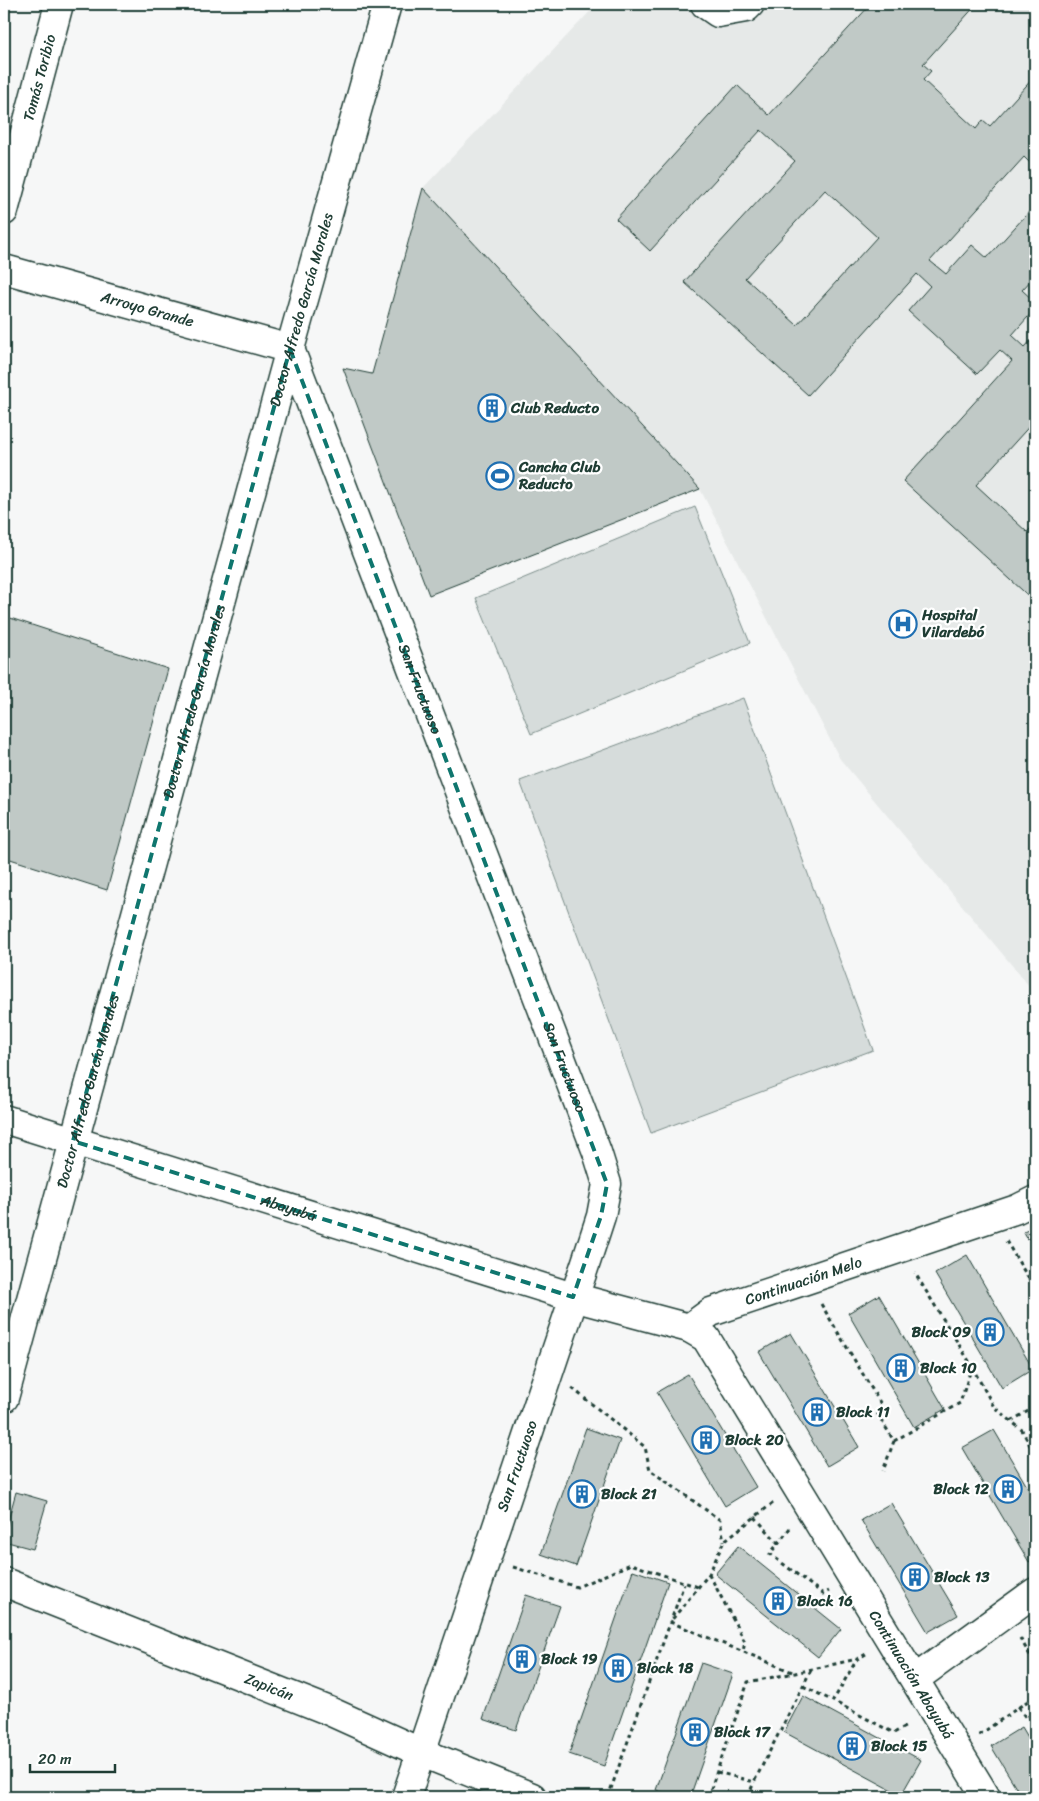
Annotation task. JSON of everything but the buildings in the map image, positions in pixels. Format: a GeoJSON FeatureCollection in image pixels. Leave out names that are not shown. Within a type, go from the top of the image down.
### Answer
{"type":"FeatureCollection","features":[{"type":"Feature","properties":{"kind":"street","name":"Tomás Toribio"},"geometry":{"type":"LineString","coordinates":[[4,211],[59,4]]}},
{"type":"Feature","properties":{"kind":"street","name":"Doctor Alfredo García Morales"},"geometry":{"type":"LineString","coordinates":[[4,1398],[290,348],[387,4]]}},
{"type":"Feature","properties":{"kind":"street"},"geometry":{"type":"LineString","coordinates":[[705,4],[718,13],[746,8],[750,4]]}},
{"type":"Feature","properties":{"kind":"street","name":"Arroyo Grande"},"geometry":{"type":"LineString","coordinates":[[4,269],[290,348]]}},
{"type":"Feature","properties":{"kind":"street","name":"San Fructuoso"},"geometry":{"type":"LineString","coordinates":[[290,348],[597,1152],[607,1184],[601,1216],[406,1797]]}},
{"type":"Feature","properties":{"kind":"street","name":"Abayubá"},"geometry":{"type":"LineString","coordinates":[[4,1119],[573,1297]]}},
{"type":"Feature","properties":{"kind":"street","name":"Continuación Melo"},"geometry":{"type":"LineString","coordinates":[[689,1328],[712,1312],[1017,1209],[1035,1200]]}},
{"type":"Feature","properties":{"kind":"street"},"geometry":{"type":"LineString","coordinates":[[573,1297],[689,1328]]}},
{"type":"Feature","properties":{"kind":"street","name":"Continuación Abayubá"},"geometry":{"type":"LineString","coordinates":[[689,1328],[706,1338],[986,1797]]}},
{"type":"Feature","properties":{"kind":"street","name":"Zapicán"},"geometry":{"type":"LineString","coordinates":[[4,1582],[328,1710],[420,1752],[532,1797]]}},
{"type":"Feature","properties":{"kind":"street"},"geometry":{"type":"LineString","coordinates":[[915,1679],[1035,1592]]}},
{"type":"Feature","properties":{"kind":"path"},"geometry":{"type":"LineString","coordinates":[[992,1217],[1035,1289]]}},
{"type":"Feature","properties":{"kind":"path"},"geometry":{"type":"LineString","coordinates":[[901,1248],[972,1366],[994,1407],[1022,1430],[1035,1455]]}},
{"type":"Feature","properties":{"kind":"path"},"geometry":{"type":"LineString","coordinates":[[807,1280],[882,1406],[877,1413],[894,1441]]}},
{"type":"Feature","properties":{"kind":"path"},"geometry":{"type":"LineString","coordinates":[[883,1470],[894,1441],[960,1403],[972,1366]]}},
{"type":"Feature","properties":{"kind":"path"},"geometry":{"type":"LineString","coordinates":[[549,1369],[644,1448],[650,1470],[720,1520],[724,1541]]}},
{"type":"Feature","properties":{"kind":"path"},"geometry":{"type":"LineString","coordinates":[[1011,1421],[1035,1407]]}},
{"type":"Feature","properties":{"kind":"path"},"geometry":{"type":"LineString","coordinates":[[670,1622],[709,1574],[724,1541],[755,1517],[801,1496]]}},
{"type":"Feature","properties":{"kind":"path"},"geometry":{"type":"LineString","coordinates":[[801,1496],[778,1543],[770,1554],[823,1594],[853,1579]]}},
{"type":"Feature","properties":{"kind":"path"},"geometry":{"type":"LineString","coordinates":[[755,1517],[778,1543]]}},
{"type":"Feature","properties":{"kind":"path"},"geometry":{"type":"LineString","coordinates":[[485,1559],[577,1588],[631,1564],[684,1584],[698,1587]]}},
{"type":"Feature","properties":{"kind":"path"},"geometry":{"type":"LineString","coordinates":[[709,1574],[745,1642],[743,1651]]}},
{"type":"Feature","properties":{"kind":"path"},"geometry":{"type":"LineString","coordinates":[[608,1797],[684,1584]]}},
{"type":"Feature","properties":{"kind":"path"},"geometry":{"type":"LineString","coordinates":[[670,1622],[795,1673]]}},
{"type":"Feature","properties":{"kind":"path"},"geometry":{"type":"LineString","coordinates":[[708,1797],[748,1682],[857,1659],[890,1640]]}},
{"type":"Feature","properties":{"kind":"path"},"geometry":{"type":"LineString","coordinates":[[833,1701],[857,1659]]}},
{"type":"Feature","properties":{"kind":"path"},"geometry":{"type":"LineString","coordinates":[[748,1797],[812,1670]]}},
{"type":"Feature","properties":{"kind":"path"},"geometry":{"type":"LineString","coordinates":[[803,1686],[894,1733],[934,1710]]}},
{"type":"Feature","properties":{"kind":"path"},"geometry":{"type":"LineString","coordinates":[[958,1749],[1035,1696]]}},
{"type":"Feature","properties":{"kind":"path"},"geometry":{"type":"LineString","coordinates":[[1018,1708],[1026,1718],[1035,1712]]}},
{"type":"Feature","properties":{"kind":"path"},"geometry":{"type":"LineString","coordinates":[[717,1772],[754,1782]]}},
{"type":"Feature","properties":{"kind":"highlighted area"},"geometry":{"type":"Polygon","coordinates":[[[290,349],[607,1184],[601,1216],[573,1297],[73,1141],[290,349]]]}},
{"type":"Feature","properties":{"kind":"shaded area","name":"Hospital Vilardebó"},"geometry":{"type":"Polygon","coordinates":[[[597,4],[1035,4],[1035,993],[840,759],[700,489],[423,188],[597,4]]]}},
{"type":"Feature","properties":{"kind":"shaded area"},"geometry":{"type":"Polygon","coordinates":[[[695,507],[750,643],[531,734],[476,598],[695,507]]]}},
{"type":"Feature","properties":{"kind":"shaded area"},"geometry":{"type":"Polygon","coordinates":[[[743,698],[873,1050],[651,1133],[520,781],[743,698]]]}},
{"type":"Feature","properties":{"kind":"place","name":"Club Reducto"},"geometry":{"type":"Point","coordinates":[492,408]}},
{"type":"Feature","properties":{"kind":"place","name":"Cancha Club Reducto"},"geometry":{"type":"Point","coordinates":[500,476]}},
{"type":"Feature","properties":{"kind":"place","name":"Hospital Vilardebó"},"geometry":{"type":"Point","coordinates":[903,624]}},
{"type":"Feature","properties":{"kind":"place","name":"Block 09"},"geometry":{"type":"Point","coordinates":[990,1332]}},
{"type":"Feature","properties":{"kind":"place","name":"Block 10"},"geometry":{"type":"Point","coordinates":[901,1368]}},
{"type":"Feature","properties":{"kind":"place","name":"Block 11"},"geometry":{"type":"Point","coordinates":[817,1412]}},
{"type":"Feature","properties":{"kind":"place","name":"Block 20"},"geometry":{"type":"Point","coordinates":[706,1440]}},
{"type":"Feature","properties":{"kind":"place","name":"Block 12"},"geometry":{"type":"Point","coordinates":[1008,1489]}},
{"type":"Feature","properties":{"kind":"place","name":"Block 21"},"geometry":{"type":"Point","coordinates":[582,1494]}},
{"type":"Feature","properties":{"kind":"place","name":"Block 13"},"geometry":{"type":"Point","coordinates":[915,1577]}},
{"type":"Feature","properties":{"kind":"place","name":"Block 16"},"geometry":{"type":"Point","coordinates":[778,1601]}},
{"type":"Feature","properties":{"kind":"place","name":"Block 19"},"geometry":{"type":"Point","coordinates":[522,1659]}},
{"type":"Feature","properties":{"kind":"place","name":"Block 18"},"geometry":{"type":"Point","coordinates":[618,1668]}},
{"type":"Feature","properties":{"kind":"place","name":"Block 17"},"geometry":{"type":"Point","coordinates":[695,1732]}},
{"type":"Feature","properties":{"kind":"place","name":"Block 15"},"geometry":{"type":"Point","coordinates":[852,1746]}}]}
